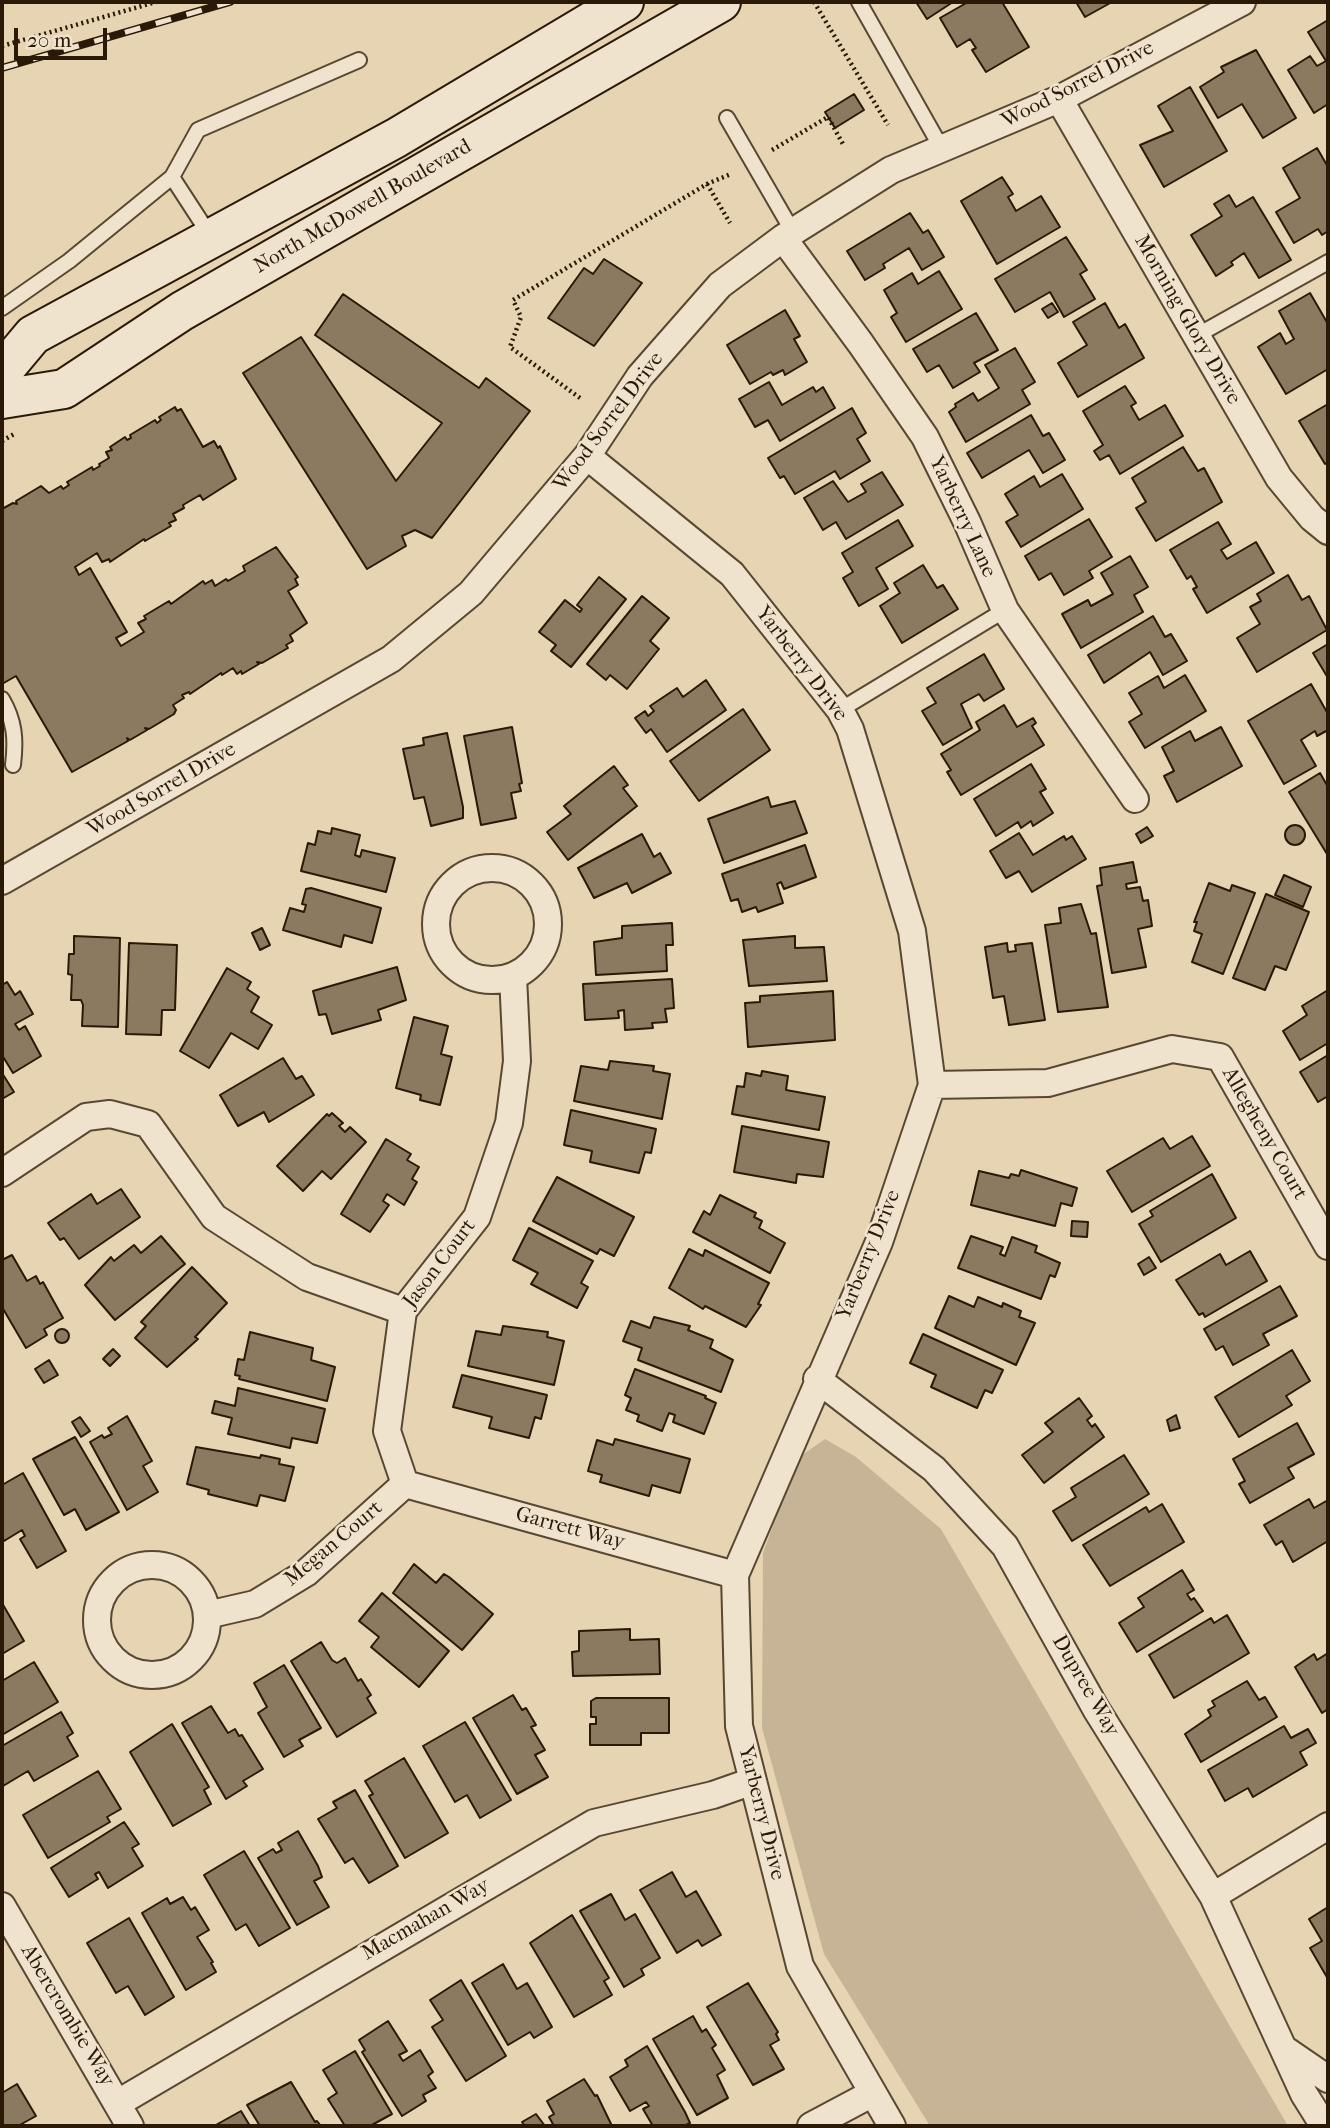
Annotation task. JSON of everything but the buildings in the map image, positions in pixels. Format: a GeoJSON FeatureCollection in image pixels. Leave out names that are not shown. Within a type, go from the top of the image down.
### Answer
{"type":"FeatureCollection","features":[{"type":"Feature","properties":{"kind":"main road","name":"North McDowell Boulevard"},"geometry":{"type":"LineString","coordinates":[[2,372],[33,335],[396,138],[624,2]]}},
{"type":"Feature","properties":{"kind":"main road","name":"North McDowell Boulevard"},"geometry":{"type":"LineString","coordinates":[[2,399],[64,389],[182,310],[721,2]]}},
{"type":"Feature","properties":{"kind":"street","name":"Wood Sorrel Drive"},"geometry":{"type":"LineString","coordinates":[[2,881],[391,659],[471,593],[587,456],[640,376],[720,285],[788,235],[891,170],[1059,99],[1242,2]]}},
{"type":"Feature","properties":{"kind":"street","name":"Morning Glory Drive"},"geometry":{"type":"LineString","coordinates":[[1059,99],[1279,478],[1323,519]]}},
{"type":"Feature","properties":{"kind":"street","name":"Yarberry Lane"},"geometry":{"type":"LineString","coordinates":[[788,235],[925,437],[967,522],[1005,610],[1135,799]]}},
{"type":"Feature","properties":{"kind":"street","name":"Yarberry Drive"},"geometry":{"type":"LineString","coordinates":[[587,456],[732,574],[840,710],[850,729],[912,931],[932,1085],[879,1242],[817,1379],[735,1574],[740,1726],[800,1966],[892,2126]]}},
{"type":"Feature","properties":{"kind":"street"},"geometry":{"type":"LineString","coordinates":[[505,870],[532,885],[547,912],[545,943],[527,968],[513,976],[496,980],[478,979],[462,972],[449,960],[440,945],[436,927],[438,910],[445,894],[457,880],[472,872],[505,870]]}},
{"type":"Feature","properties":{"kind":"street","name":"Jason Court"},"geometry":{"type":"LineString","coordinates":[[405,1485],[387,1431],[402,1311],[477,1217],[509,1123],[517,1061],[513,976]]}},
{"type":"Feature","properties":{"kind":"street","name":"Allegheny Court"},"geometry":{"type":"LineString","coordinates":[[932,1085],[1048,1083],[1172,1049],[1220,1057],[1328,1246]]}},
{"type":"Feature","properties":{"kind":"street"},"geometry":{"type":"LineString","coordinates":[[2,1173],[86,1117],[110,1114],[148,1124],[214,1217],[307,1277],[402,1311]]}},
{"type":"Feature","properties":{"kind":"street","name":"Dupree Way"},"geometry":{"type":"LineString","coordinates":[[817,1379],[934,1469],[1005,1546],[1096,1709],[1213,1896],[1304,2094],[1324,2126]]}},
{"type":"Feature","properties":{"kind":"street","name":"Garrett Way"},"geometry":{"type":"LineString","coordinates":[[405,1485],[735,1574]]}},
{"type":"Feature","properties":{"kind":"street","name":"Megan Court"},"geometry":{"type":"LineString","coordinates":[[207,1615],[255,1604],[306,1573],[405,1485]]}},
{"type":"Feature","properties":{"kind":"street"},"geometry":{"type":"LineString","coordinates":[[144,1565],[162,1566],[178,1572],[192,1582],[202,1597],[207,1615],[205,1633],[198,1651],[185,1664],[160,1675],[132,1672],[116,1663],[103,1648],[97,1631],[97,1612],[102,1595],[113,1581],[127,1570],[144,1565]]}},
{"type":"Feature","properties":{"kind":"street","name":"Macmahan Way"},"geometry":{"type":"LineString","coordinates":[[124,2115],[594,1823],[713,1795],[753,1781]]}},
{"type":"Feature","properties":{"kind":"street"},"geometry":{"type":"LineString","coordinates":[[1213,1896],[1328,1826]]}},
{"type":"Feature","properties":{"kind":"street","name":"Abercrombie Way"},"geometry":{"type":"LineString","coordinates":[[2,1906],[124,2115]]}},
{"type":"Feature","properties":{"kind":"street"},"geometry":{"type":"LineString","coordinates":[[1283,2048],[1328,2079]]}},
{"type":"Feature","properties":{"kind":"street"},"geometry":{"type":"LineString","coordinates":[[811,2126],[873,2093]]}},
{"type":"Feature","properties":{"kind":"lane"},"geometry":{"type":"LineString","coordinates":[[859,2],[942,149]]}},
{"type":"Feature","properties":{"kind":"lane"},"geometry":{"type":"LineString","coordinates":[[4,301],[69,261],[172,177],[198,130],[359,60]]}},
{"type":"Feature","properties":{"kind":"lane"},"geometry":{"type":"LineString","coordinates":[[727,118],[788,235]]}},
{"type":"Feature","properties":{"kind":"lane"},"geometry":{"type":"LineString","coordinates":[[172,177],[212,239]]}},
{"type":"Feature","properties":{"kind":"lane"},"geometry":{"type":"LineString","coordinates":[[1196,336],[1328,262]]}},
{"type":"Feature","properties":{"kind":"lane"},"geometry":{"type":"LineString","coordinates":[[840,710],[1005,610]]}},
{"type":"Feature","properties":{"kind":"lane"},"geometry":{"type":"LineString","coordinates":[[2,699],[12,716],[16,741],[13,765]]}},
{"type":"Feature","properties":{"kind":"path"},"geometry":{"type":"LineString","coordinates":[[2,46],[156,2]]}},
{"type":"Feature","properties":{"kind":"path"},"geometry":{"type":"LineString","coordinates":[[814,2],[888,125]]}},
{"type":"Feature","properties":{"kind":"path"},"geometry":{"type":"LineString","coordinates":[[772,150],[828,117],[844,146]]}},
{"type":"Feature","properties":{"kind":"path"},"geometry":{"type":"LineString","coordinates":[[580,398],[510,347],[520,317],[513,300],[707,184],[731,174]]}},
{"type":"Feature","properties":{"kind":"path"},"geometry":{"type":"LineString","coordinates":[[707,184],[730,223]]}},
{"type":"Feature","properties":{"kind":"shaded area"},"geometry":{"type":"Polygon","coordinates":[[[825,1439],[856,1457],[941,1529],[1288,2126],[930,2126],[824,1954],[762,1728],[763,1553],[798,1458],[825,1439]]]}},
{"type":"Feature","properties":{"kind":"railway"},"geometry":{"type":"LineString","coordinates":[[2,68],[230,2]]}}]}
